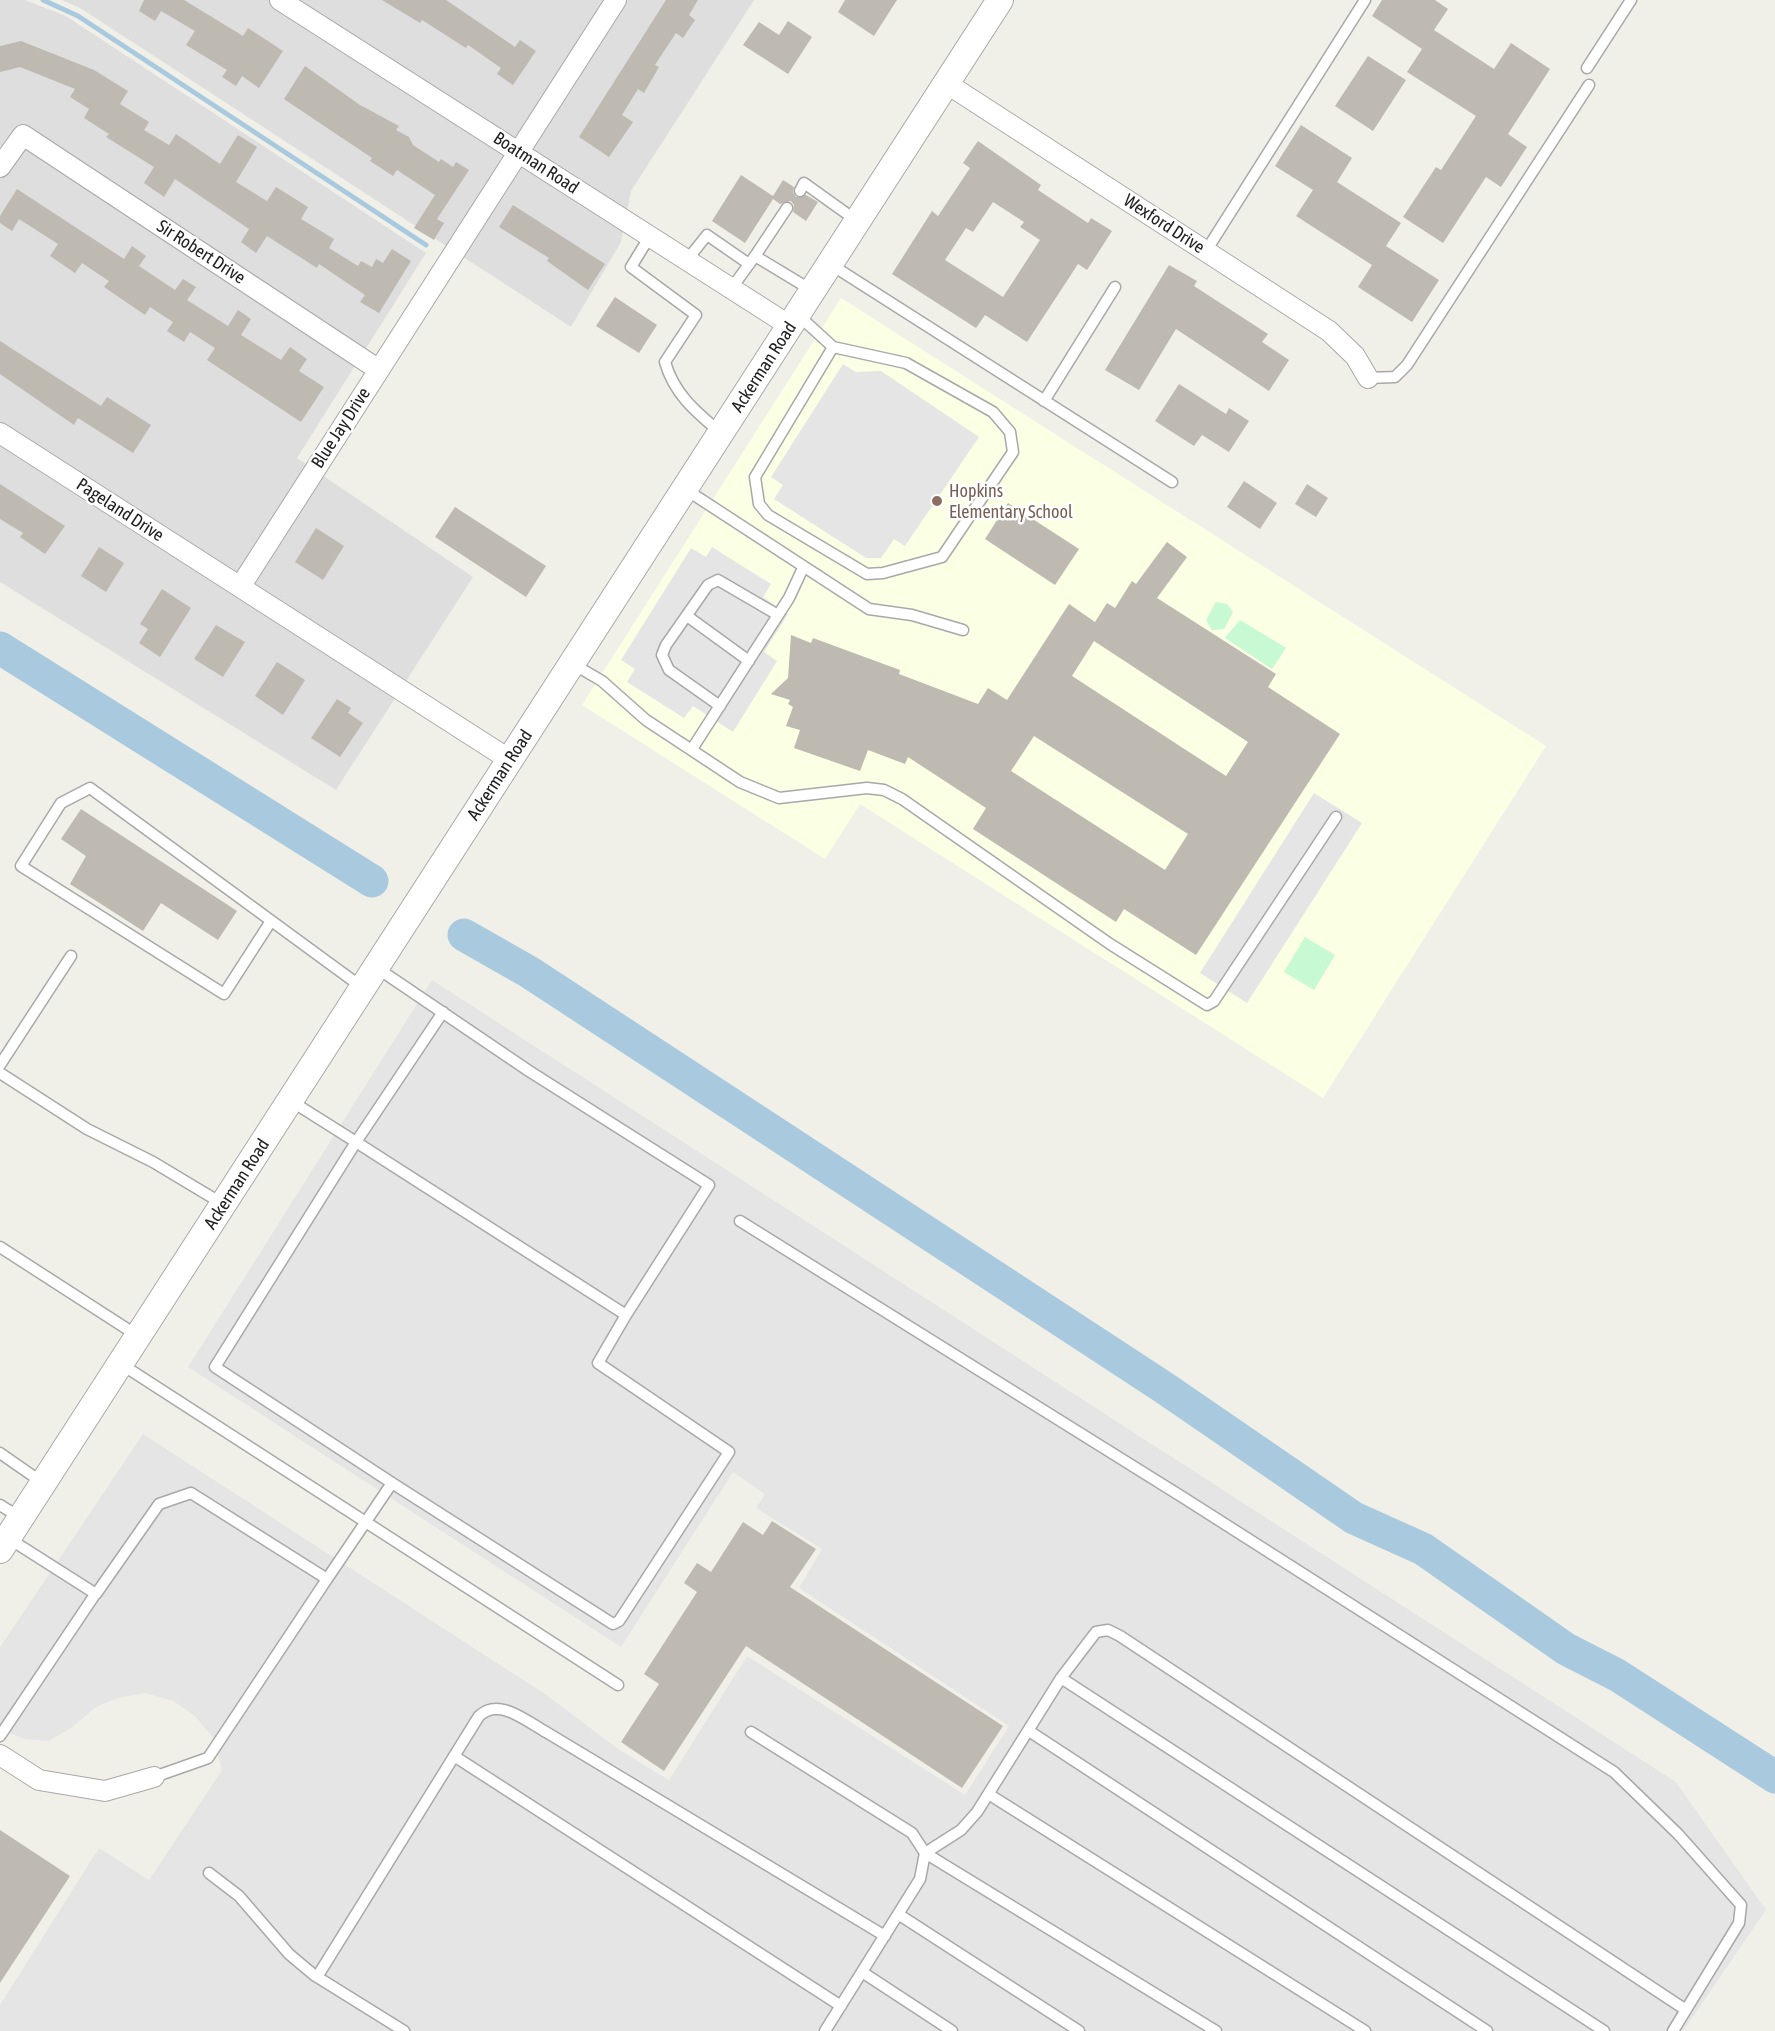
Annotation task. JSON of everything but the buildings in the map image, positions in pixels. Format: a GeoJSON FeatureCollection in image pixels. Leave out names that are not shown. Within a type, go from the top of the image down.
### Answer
{"type":"FeatureCollection","features":[{"type":"Feature","properties":{"kind":"street","name":"Boatman Road"},"geometry":{"type":"LineString","coordinates":[[280,0],[731,289],[794,320]]}},
{"type":"Feature","properties":{"kind":"street","name":"Blue Jay Drive"},"geometry":{"type":"LineString","coordinates":[[240,587],[616,0]]}},
{"type":"Feature","properties":{"kind":"street","name":"Ackerman Road"},"geometry":{"type":"LineString","coordinates":[[7,1527],[43,1483],[1000,0]]}},
{"type":"Feature","properties":{"kind":"street","name":"Wexford Drive"},"geometry":{"type":"LineString","coordinates":[[946,83],[1339,339],[1355,356],[1368,378]]}},
{"type":"Feature","properties":{"kind":"street","name":"Sir Robert Drive"},"geometry":{"type":"LineString","coordinates":[[0,167],[23,135],[379,369]]}},
{"type":"Feature","properties":{"kind":"street","name":"Pageland Drive"},"geometry":{"type":"LineString","coordinates":[[0,433],[240,587]]}},
{"type":"Feature","properties":{"kind":"street"},"geometry":{"type":"LineString","coordinates":[[240,587],[510,760]]}},
{"type":"Feature","properties":{"kind":"street"},"geometry":{"type":"LineString","coordinates":[[0,1755],[39,1780],[105,1791],[154,1777]]}},
{"type":"Feature","properties":{"kind":"lane"},"geometry":{"type":"LineString","coordinates":[[1206,251],[1365,0]]}},
{"type":"Feature","properties":{"kind":"lane"},"geometry":{"type":"LineString","coordinates":[[1587,68],[1631,0]]}},
{"type":"Feature","properties":{"kind":"lane"},"geometry":{"type":"LineString","coordinates":[[1368,378],[1395,377],[1407,365],[1588,85]]}},
{"type":"Feature","properties":{"kind":"lane"},"geometry":{"type":"LineString","coordinates":[[800,191],[804,183],[858,221]]}},
{"type":"Feature","properties":{"kind":"lane"},"geometry":{"type":"LineString","coordinates":[[731,289],[787,208]]}},
{"type":"Feature","properties":{"kind":"lane"},"geometry":{"type":"LineString","coordinates":[[687,260],[707,235],[813,291]]}},
{"type":"Feature","properties":{"kind":"lane"},"geometry":{"type":"LineString","coordinates":[[650,236],[631,267],[696,315],[665,362],[670,379],[688,405],[721,433]]}},
{"type":"Feature","properties":{"kind":"lane"},"geometry":{"type":"LineString","coordinates":[[830,264],[1172,482]]}},
{"type":"Feature","properties":{"kind":"lane"},"geometry":{"type":"LineString","coordinates":[[1044,400],[1115,287]]}},
{"type":"Feature","properties":{"kind":"lane"},"geometry":{"type":"LineString","coordinates":[[794,320],[833,347],[906,363],[993,412],[1010,432],[1013,452],[942,557],[883,573],[867,574],[768,515],[759,504],[755,477],[833,347]]}},
{"type":"Feature","properties":{"kind":"lane"},"geometry":{"type":"LineString","coordinates":[[685,489],[869,609],[912,615],[963,630]]}},
{"type":"Feature","properties":{"kind":"lane"},"geometry":{"type":"LineString","coordinates":[[692,749],[778,615],[803,568]]}},
{"type":"Feature","properties":{"kind":"lane"},"geometry":{"type":"LineString","coordinates":[[720,706],[669,670],[662,656],[687,616],[708,585],[718,580],[778,615]]}},
{"type":"Feature","properties":{"kind":"lane"},"geometry":{"type":"LineString","coordinates":[[687,616],[749,661]]}},
{"type":"Feature","properties":{"kind":"lane"},"geometry":{"type":"LineString","coordinates":[[572,663],[602,681],[646,720],[740,782],[779,798],[867,788],[893,795],[1110,944],[1207,1005],[1214,1001],[1336,817]]}},
{"type":"Feature","properties":{"kind":"lane"},"geometry":{"type":"LineString","coordinates":[[272,921],[224,994],[21,866],[61,803],[90,788],[272,921],[370,978],[443,1012],[529,1071],[709,1185],[598,1363],[729,1452],[619,1621],[614,1624],[392,1483],[215,1366],[356,1142],[443,1012]]}},
{"type":"Feature","properties":{"kind":"lane"},"geometry":{"type":"LineString","coordinates":[[0,1065],[71,956]]}},
{"type":"Feature","properties":{"kind":"lane"},"geometry":{"type":"LineString","coordinates":[[0,1073],[87,1129],[153,1162],[223,1204]]}},
{"type":"Feature","properties":{"kind":"lane"},"geometry":{"type":"LineString","coordinates":[[291,1101],[626,1315]]}},
{"type":"Feature","properties":{"kind":"lane"},"geometry":{"type":"LineString","coordinates":[[740,1221],[1194,1505],[1614,1772],[1678,1834],[1742,1905],[1739,1923],[1673,2031]]}},
{"type":"Feature","properties":{"kind":"lane"},"geometry":{"type":"LineString","coordinates":[[0,1247],[138,1336]]}},
{"type":"Feature","properties":{"kind":"lane"},"geometry":{"type":"LineString","coordinates":[[120,1364],[618,1685]]}},
{"type":"Feature","properties":{"kind":"lane"},"geometry":{"type":"LineString","coordinates":[[0,1453],[43,1483]]}},
{"type":"Feature","properties":{"kind":"lane"},"geometry":{"type":"LineString","coordinates":[[154,1777],[208,1758],[392,1483]]}},
{"type":"Feature","properties":{"kind":"lane"},"geometry":{"type":"LineString","coordinates":[[0,1736],[159,1504],[191,1493],[327,1579]]}},
{"type":"Feature","properties":{"kind":"lane"},"geometry":{"type":"LineString","coordinates":[[7,1527],[96,1593]]}},
{"type":"Feature","properties":{"kind":"lane"},"geometry":{"type":"LineString","coordinates":[[830,2029],[841,2006],[920,1880],[925,1853],[961,1830],[990,1795],[1061,1678],[1096,1632],[1108,1630],[1686,2010]]}},
{"type":"Feature","properties":{"kind":"lane"},"geometry":{"type":"LineString","coordinates":[[1061,1678],[1604,2031]]}},
{"type":"Feature","properties":{"kind":"lane"},"geometry":{"type":"LineString","coordinates":[[317,1977],[479,1716],[487,1709],[500,1708],[546,1732],[885,1936]]}},
{"type":"Feature","properties":{"kind":"lane"},"geometry":{"type":"LineString","coordinates":[[1029,1731],[1487,2031]]}},
{"type":"Feature","properties":{"kind":"lane"},"geometry":{"type":"LineString","coordinates":[[751,1732],[912,1833],[925,1853],[1216,2031]]}},
{"type":"Feature","properties":{"kind":"lane"},"geometry":{"type":"LineString","coordinates":[[454,1756],[841,2006]]}},
{"type":"Feature","properties":{"kind":"lane"},"geometry":{"type":"LineString","coordinates":[[990,1795],[1365,2031]]}},
{"type":"Feature","properties":{"kind":"lane"},"geometry":{"type":"LineString","coordinates":[[209,1873],[239,1896],[289,1954],[317,1977],[404,2031]]}},
{"type":"Feature","properties":{"kind":"lane"},"geometry":{"type":"LineString","coordinates":[[898,1914],[1079,2031]]}},
{"type":"Feature","properties":{"kind":"lane"},"geometry":{"type":"LineString","coordinates":[[862,1972],[952,2031]]}},
{"type":"Feature","properties":{"kind":"shaded area"},"geometry":{"type":"Polygon","coordinates":[[[0,0],[25,0],[66,16],[426,253],[297,458],[473,577],[336,790],[0,582],[0,0]]]}},
{"type":"Feature","properties":{"kind":"shaded area"},"geometry":{"type":"Polygon","coordinates":[[[62,0],[754,0],[631,191],[621,242],[571,327],[80,8],[62,0]]]}},
{"type":"Feature","properties":{"kind":"shaded area","name":"Hopkins Elementary School"},"geometry":{"type":"Polygon","coordinates":[[[841,298],[1546,746],[1323,1098],[860,804],[825,859],[582,705],[841,298]]]}},
{"type":"Feature","properties":{"kind":"shaded area"},"geometry":{"type":"Polygon","coordinates":[[[843,364],[856,372],[881,371],[979,437],[905,546],[894,539],[881,558],[866,558],[774,499],[783,485],[771,477],[843,364]]]}},
{"type":"Feature","properties":{"kind":"shaded area"},"geometry":{"type":"Polygon","coordinates":[[[712,547],[771,584],[763,597],[788,614],[764,652],[777,661],[733,732],[693,706],[684,718],[627,682],[635,669],[621,660],[691,548],[706,557],[712,547]]]}},
{"type":"Feature","properties":{"kind":"shaded area"},"geometry":{"type":"Polygon","coordinates":[[[1314,793],[1362,823],[1247,1003],[1200,973],[1314,793]]]}},
{"type":"Feature","properties":{"kind":"shaded area"},"geometry":{"type":"Polygon","coordinates":[[[432,980],[1676,1782],[1766,1910],[1683,2031],[0,2031],[0,2005],[99,1848],[149,1880],[222,1770],[212,1736],[194,1715],[173,1701],[145,1693],[118,1698],[96,1707],[71,1728],[49,1741],[25,1739],[0,1729],[0,1647],[143,1434],[548,1696],[618,1749],[669,1780],[747,1656],[965,1795],[1009,1726],[799,1588],[822,1549],[756,1508],[765,1494],[733,1472],[621,1647],[188,1367],[432,980]]]}},
{"type":"Feature","properties":{"kind":"green space"},"geometry":{"type":"Polygon","coordinates":[[[1216,602],[1227,604],[1233,612],[1224,629],[1212,630],[1206,620],[1216,602]]]}},
{"type":"Feature","properties":{"kind":"green space"},"geometry":{"type":"Polygon","coordinates":[[[1240,620],[1286,648],[1272,669],[1225,638],[1240,620]]]}},
{"type":"Feature","properties":{"kind":"green space"},"geometry":{"type":"Polygon","coordinates":[[[1305,937],[1335,955],[1314,990],[1284,972],[1305,937]]]}},
{"type":"Feature","properties":{"kind":"waterway"},"geometry":{"type":"LineString","coordinates":[[43,0],[78,16],[426,245]]}},
{"type":"Feature","properties":{"kind":"waterway"},"geometry":{"type":"LineString","coordinates":[[0,648],[372,881]]}},
{"type":"Feature","properties":{"kind":"waterway"},"geometry":{"type":"LineString","coordinates":[[464,935],[529,972],[1163,1387],[1354,1518],[1423,1549],[1566,1649],[1617,1675],[1775,1777]]}},
{"type":"Feature","properties":{"kind":"place","name":"Hopkins Elementary School"},"geometry":{"type":"Point","coordinates":[937,501]}}]}
